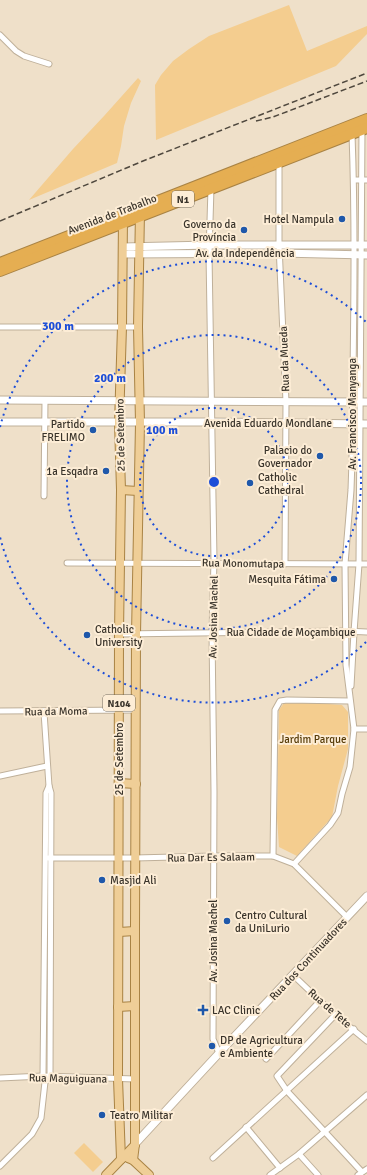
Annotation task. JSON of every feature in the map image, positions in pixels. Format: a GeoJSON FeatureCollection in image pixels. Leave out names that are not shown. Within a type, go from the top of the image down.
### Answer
{"type":"FeatureCollection","features":[{"type":"Feature","properties":{"kind":"highway","name":"Avenida de Trabalho"},"geometry":{"type":"LineString","coordinates":[[0,263],[44,249],[123,219],[364,124]]}},
{"type":"Feature","properties":{"kind":"highway","name":"Avenida de Trabalho"},"geometry":{"type":"LineString","coordinates":[[0,271],[44,249]]}},
{"type":"Feature","properties":{"kind":"main road","name":"N104"},"geometry":{"type":"LineString","coordinates":[[140,212],[140,250]]}},
{"type":"Feature","properties":{"kind":"main road","name":"25 de Setembro"},"geometry":{"type":"LineString","coordinates":[[121,1159],[118,1078],[119,634],[121,490],[119,423],[123,219]]}},
{"type":"Feature","properties":{"kind":"main road","name":"Av. da Independência"},"geometry":{"type":"LineString","coordinates":[[140,250],[209,245],[364,255]]}},
{"type":"Feature","properties":{"kind":"main road","name":"Av. da Independência"},"geometry":{"type":"LineString","coordinates":[[123,250],[209,254],[364,245]]}},
{"type":"Feature","properties":{"kind":"main road","name":"25 de Setembro"},"geometry":{"type":"LineString","coordinates":[[135,1144],[136,634],[140,423],[138,327],[140,250]]}},
{"type":"Feature","properties":{"kind":"main road","name":"Avenida Eduardo Mondlane"},"geometry":{"type":"LineString","coordinates":[[0,400],[364,402]]}},
{"type":"Feature","properties":{"kind":"main road","name":"Avenida Eduardo Mondlane"},"geometry":{"type":"LineString","coordinates":[[0,422],[364,424]]}},
{"type":"Feature","properties":{"kind":"main road"},"geometry":{"type":"LineString","coordinates":[[121,490],[138,491]]}},
{"type":"Feature","properties":{"kind":"main road"},"geometry":{"type":"LineString","coordinates":[[119,783],[136,784]]}},
{"type":"Feature","properties":{"kind":"main road","name":"Rua dos Continuadores"},"geometry":{"type":"LineString","coordinates":[[135,1144],[367,896]]}},
{"type":"Feature","properties":{"kind":"main road"},"geometry":{"type":"LineString","coordinates":[[119,932],[135,931]]}},
{"type":"Feature","properties":{"kind":"main road"},"geometry":{"type":"LineString","coordinates":[[118,1007],[135,1006]]}},
{"type":"Feature","properties":{"kind":"main road","name":"N104"},"geometry":{"type":"LineString","coordinates":[[133,1160],[135,1144]]}},
{"type":"Feature","properties":{"kind":"main road"},"geometry":{"type":"LineString","coordinates":[[106,1175],[135,1144]]}},
{"type":"Feature","properties":{"kind":"main road"},"geometry":{"type":"LineString","coordinates":[[121,1159],[128,1158],[133,1160],[148,1175]]}},
{"type":"Feature","properties":{"kind":"street"},"geometry":{"type":"LineString","coordinates":[[0,35],[16,51],[24,56],[49,64]]}},
{"type":"Feature","properties":{"kind":"street","name":"Av. Francisco Manyanga"},"geometry":{"type":"LineString","coordinates":[[350,701],[359,564],[361,490],[360,460],[364,424],[364,124]]}},
{"type":"Feature","properties":{"kind":"street","name":"Av. Francisco Manyanga"},"geometry":{"type":"LineString","coordinates":[[294,864],[327,830],[338,813],[350,767],[354,729],[346,665],[346,564],[352,460],[354,246],[354,180],[351,129]]}},
{"type":"Feature","properties":{"kind":"street","name":"Rua da Mueda"},"geometry":{"type":"LineString","coordinates":[[279,158],[280,249],[286,402],[285,564]]}},
{"type":"Feature","properties":{"kind":"street"},"geometry":{"type":"LineString","coordinates":[[354,180],[364,180]]}},
{"type":"Feature","properties":{"kind":"street","name":"Av. Josina Machel"},"geometry":{"type":"LineString","coordinates":[[211,184],[209,254],[213,422],[214,563],[212,633],[214,856],[213,1039],[219,1053]]}},
{"type":"Feature","properties":{"kind":"street"},"geometry":{"type":"LineString","coordinates":[[0,327],[138,327]]}},
{"type":"Feature","properties":{"kind":"street"},"geometry":{"type":"LineString","coordinates":[[44,496],[45,400]]}},
{"type":"Feature","properties":{"kind":"street"},"geometry":{"type":"LineString","coordinates":[[352,460],[360,460]]}},
{"type":"Feature","properties":{"kind":"street"},"geometry":{"type":"LineString","coordinates":[[351,490],[361,490]]}},
{"type":"Feature","properties":{"kind":"street","name":"Rua Monomutapa"},"geometry":{"type":"LineString","coordinates":[[67,563],[367,564]]}},
{"type":"Feature","properties":{"kind":"street","name":"Rua Cidade de Moçambique"},"geometry":{"type":"LineString","coordinates":[[119,634],[367,632]]}},
{"type":"Feature","properties":{"kind":"street"},"geometry":{"type":"LineString","coordinates":[[273,856],[275,710],[280,701],[287,700],[350,701]]}},
{"type":"Feature","properties":{"kind":"street","name":"Rua da Moma"},"geometry":{"type":"LineString","coordinates":[[0,711],[44,712],[136,710]]}},
{"type":"Feature","properties":{"kind":"street"},"geometry":{"type":"LineString","coordinates":[[44,712],[49,786],[46,793],[48,809],[50,1077],[45,1082]]}},
{"type":"Feature","properties":{"kind":"street"},"geometry":{"type":"LineString","coordinates":[[354,729],[367,729]]}},
{"type":"Feature","properties":{"kind":"street"},"geometry":{"type":"LineString","coordinates":[[0,776],[47,766]]}},
{"type":"Feature","properties":{"kind":"street","name":"Rua Dar Es Salaam"},"geometry":{"type":"LineString","coordinates":[[48,858],[273,856],[294,864],[347,917]]}},
{"type":"Feature","properties":{"kind":"street"},"geometry":{"type":"LineString","coordinates":[[0,1166],[32,1134],[41,1118],[45,1082],[43,1076],[48,858]]}},
{"type":"Feature","properties":{"kind":"street","name":"Rua de Tete"},"geometry":{"type":"LineString","coordinates":[[293,975],[320,1002],[367,1041]]}},
{"type":"Feature","properties":{"kind":"street"},"geometry":{"type":"LineString","coordinates":[[266,1059],[320,1002]]}},
{"type":"Feature","properties":{"kind":"street"},"geometry":{"type":"LineString","coordinates":[[335,1015],[277,1076],[287,1092],[324,1133],[364,1171]]}},
{"type":"Feature","properties":{"kind":"street"},"geometry":{"type":"LineString","coordinates":[[213,1158],[287,1092],[354,1029]]}},
{"type":"Feature","properties":{"kind":"street","name":"Rua Maguiguana"},"geometry":{"type":"LineString","coordinates":[[0,1078],[43,1076],[135,1079]]}},
{"type":"Feature","properties":{"kind":"street"},"geometry":{"type":"LineString","coordinates":[[270,1175],[299,1154],[367,1095]]}},
{"type":"Feature","properties":{"kind":"street"},"geometry":{"type":"LineString","coordinates":[[246,1127],[280,1168]]}},
{"type":"Feature","properties":{"kind":"street"},"geometry":{"type":"LineString","coordinates":[[299,1154],[318,1175]]}},
{"type":"Feature","properties":{"kind":"green space"},"geometry":{"type":"Polygon","coordinates":[[[289,5],[307,51],[367,26],[367,34],[336,66],[156,140],[155,85],[173,61],[209,36],[289,5]]]}},
{"type":"Feature","properties":{"kind":"green space"},"geometry":{"type":"Polygon","coordinates":[[[138,78],[141,81],[131,103],[124,126],[117,163],[29,200],[73,149],[138,78]]]}},
{"type":"Feature","properties":{"kind":"green space","name":"Jardim Parque"},"geometry":{"type":"Polygon","coordinates":[[[303,702],[342,705],[348,712],[348,749],[338,786],[332,817],[297,856],[279,847],[277,818],[279,710],[284,703],[303,702]]]}},
{"type":"Feature","properties":{"kind":"green space"},"geometry":{"type":"Polygon","coordinates":[[[84,1143],[103,1162],[93,1172],[74,1153],[84,1143]]]}},
{"type":"Feature","properties":{"kind":"railway"},"geometry":{"type":"LineString","coordinates":[[0,221],[143,161],[367,73]]}},
{"type":"Feature","properties":{"kind":"railway"},"geometry":{"type":"LineString","coordinates":[[256,121],[273,117],[367,81]]}},
{"type":"Feature","properties":{"kind":"place","name":"Hotel Nampula"},"geometry":{"type":"Point","coordinates":[342,219]}},
{"type":"Feature","properties":{"kind":"place","name":"Governo da Província"},"geometry":{"type":"Point","coordinates":[244,230]}},
{"type":"Feature","properties":{"kind":"place","name":"Partido FRELIMO"},"geometry":{"type":"Point","coordinates":[93,430]}},
{"type":"Feature","properties":{"kind":"place","name":"Palacio do Governador"},"geometry":{"type":"Point","coordinates":[320,456]}},
{"type":"Feature","properties":{"kind":"place","name":"1a Esqadra"},"geometry":{"type":"Point","coordinates":[106,471]}},
{"type":"Feature","properties":{"kind":"place","name":"Catholic Cathedral"},"geometry":{"type":"Point","coordinates":[250,483]}},
{"type":"Feature","properties":{"kind":"place","name":"Mesquita Fátima"},"geometry":{"type":"Point","coordinates":[334,579]}},
{"type":"Feature","properties":{"kind":"place","name":"Catholic University"},"geometry":{"type":"Point","coordinates":[87,635]}},
{"type":"Feature","properties":{"kind":"place","name":"Masjid Ali"},"geometry":{"type":"Point","coordinates":[102,880]}},
{"type":"Feature","properties":{"kind":"place","name":"Centro Cultural da UniLurio"},"geometry":{"type":"Point","coordinates":[227,921]}},
{"type":"Feature","properties":{"kind":"place","name":"LAC Clinic"},"geometry":{"type":"Point","coordinates":[203,1010]}},
{"type":"Feature","properties":{"kind":"place","name":"DP de Agricultura e Ambiente"},"geometry":{"type":"Point","coordinates":[212,1046]}},
{"type":"Feature","properties":{"kind":"place","name":"Teatro Militar"},"geometry":{"type":"Point","coordinates":[102,1115]}}]}
